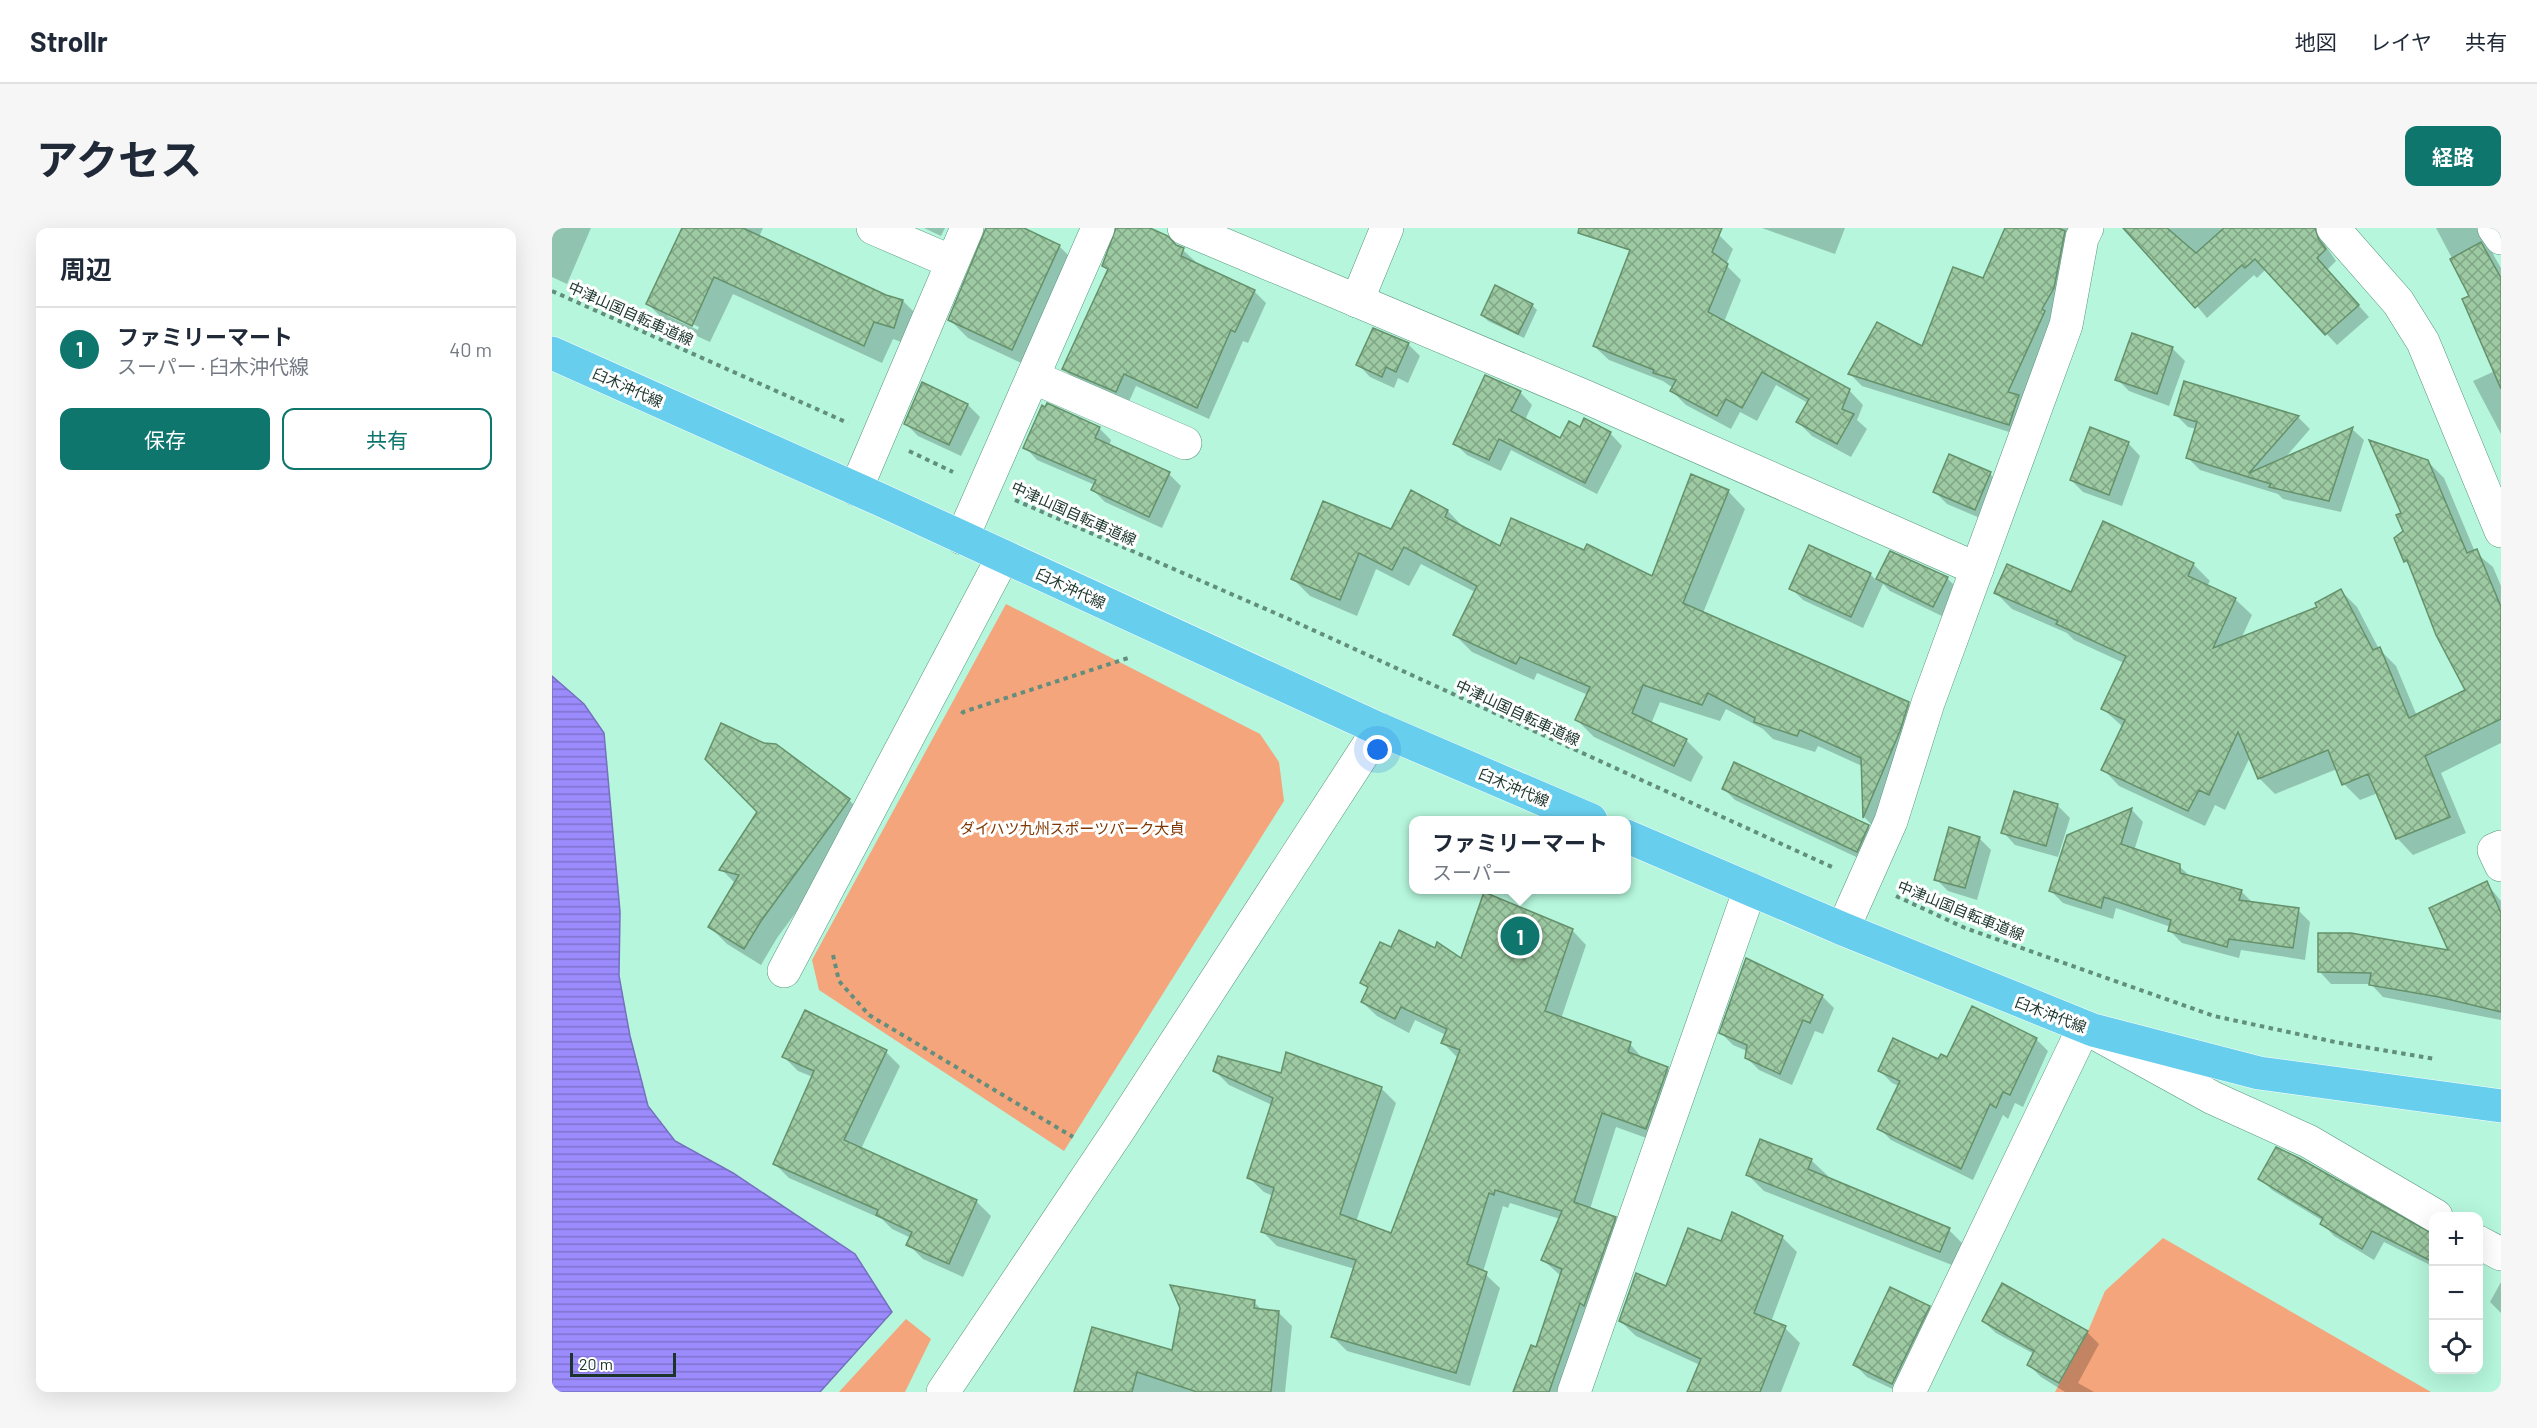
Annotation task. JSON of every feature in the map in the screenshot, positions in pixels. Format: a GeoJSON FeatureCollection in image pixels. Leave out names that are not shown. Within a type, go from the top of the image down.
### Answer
{"type":"FeatureCollection","features":[{"type":"Feature","properties":{"kind":"main road","name":"臼木沖代線"},"geometry":{"type":"LineString","coordinates":[[552,353],[856,489],[1379,729],[1582,816]]}},
{"type":"Feature","properties":{"kind":"main road","name":"臼木沖代線"},"geometry":{"type":"LineString","coordinates":[[1631,838],[1843,929],[2084,1027],[2259,1073],[2501,1107]]}},
{"type":"Feature","properties":{"kind":"street"},"geometry":{"type":"LineString","coordinates":[[873,228],[952,262]]}},
{"type":"Feature","properties":{"kind":"street"},"geometry":{"type":"LineString","coordinates":[[856,489],[967,228]]}},
{"type":"Feature","properties":{"kind":"street"},"geometry":{"type":"LineString","coordinates":[[962,538],[1098,228]]}},
{"type":"Feature","properties":{"kind":"street"},"geometry":{"type":"LineString","coordinates":[[1184,228],[1586,397],[1977,569]]}},
{"type":"Feature","properties":{"kind":"street"},"geometry":{"type":"LineString","coordinates":[[1357,301],[1387,228]]}},
{"type":"Feature","properties":{"kind":"street"},"geometry":{"type":"LineString","coordinates":[[1843,929],[1891,821],[1928,703],[2066,325],[2082,238],[2087,228]]}},
{"type":"Feature","properties":{"kind":"street"},"geometry":{"type":"LineString","coordinates":[[2333,228],[2398,302],[2423,342],[2501,531]]}},
{"type":"Feature","properties":{"kind":"street"},"geometry":{"type":"LineString","coordinates":[[2494,228],[2501,237]]}},
{"type":"Feature","properties":{"kind":"street"},"geometry":{"type":"LineString","coordinates":[[1033,377],[1185,443]]}},
{"type":"Feature","properties":{"kind":"street"},"geometry":{"type":"LineString","coordinates":[[784,970],[1003,557]]}},
{"type":"Feature","properties":{"kind":"street"},"geometry":{"type":"LineString","coordinates":[[943,1392],[1118,1131],[1379,729]]}},
{"type":"Feature","properties":{"kind":"street"},"geometry":{"type":"LineString","coordinates":[[2501,847],[2494,850],[2501,865]]}},
{"type":"Feature","properties":{"kind":"street"},"geometry":{"type":"LineString","coordinates":[[1574,1392],[1750,889]]}},
{"type":"Feature","properties":{"kind":"street"},"geometry":{"type":"LineString","coordinates":[[1910,1392],[2084,1027],[2213,1098],[2308,1141],[2429,1212]]}},
{"type":"Feature","properties":{"kind":"street"},"geometry":{"type":"LineString","coordinates":[[2483,1245],[2501,1254]]}},
{"type":"Feature","properties":{"kind":"path","name":"中津山国自転車道線"},"geometry":{"type":"LineString","coordinates":[[552,291],[985,486],[1291,620],[1965,928],[2214,1016],[2335,1042],[2446,1061]]}},
{"type":"Feature","properties":{"kind":"path"},"geometry":{"type":"LineString","coordinates":[[957,722],[963,712],[1128,658]]}},
{"type":"Feature","properties":{"kind":"path"},"geometry":{"type":"LineString","coordinates":[[831,946],[838,981],[869,1015],[1082,1142]]}},
{"type":"Feature","properties":{"kind":"green space","name":"ダイハツ九州スポーツパーク大貞"},"geometry":{"type":"Polygon","coordinates":[[[1006,604],[1260,734],[1279,762],[1284,801],[1064,1151],[819,990],[812,960],[1006,604]]]}},
{"type":"Feature","properties":{"kind":"green space"},"geometry":{"type":"Polygon","coordinates":[[[2163,1238],[2431,1392],[2055,1392],[2088,1331],[2105,1291],[2163,1238]]]}},
{"type":"Feature","properties":{"kind":"green space"},"geometry":{"type":"Polygon","coordinates":[[[906,1319],[931,1339],[905,1392],[839,1392],[906,1319]]]}},
{"type":"Feature","properties":{"kind":"shaded area"},"geometry":{"type":"Polygon","coordinates":[[[552,676],[584,704],[604,733],[620,912],[619,976],[630,1036],[648,1106],[675,1141],[733,1173],[855,1254],[892,1312],[820,1392],[552,1392],[552,676]]]}},
{"type":"Feature","properties":{"kind":"building"},"geometry":{"type":"Polygon","coordinates":[[[682,228],[743,228],[886,295],[903,300],[894,328],[874,322],[864,346],[714,277],[692,326],[646,304],[682,228]]]}},
{"type":"Feature","properties":{"kind":"building"},"geometry":{"type":"Polygon","coordinates":[[[986,228],[1024,228],[1060,245],[1012,350],[948,320],[986,228]]]}},
{"type":"Feature","properties":{"kind":"building"},"geometry":{"type":"Polygon","coordinates":[[[1116,228],[1150,228],[1168,236],[1176,245],[1184,248],[1181,256],[1255,290],[1235,332],[1231,330],[1197,408],[1124,374],[1116,392],[1062,369],[1108,269],[1102,266],[1116,228]]]}},
{"type":"Feature","properties":{"kind":"building"},"geometry":{"type":"Polygon","coordinates":[[[1579,228],[1722,228],[1712,252],[1728,264],[1708,312],[1850,389],[1842,409],[1854,414],[1837,444],[1796,422],[1809,399],[1762,372],[1742,408],[1726,399],[1717,416],[1670,391],[1676,380],[1653,373],[1654,370],[1593,346],[1630,250],[1578,233],[1579,228]]]}},
{"type":"Feature","properties":{"kind":"building"},"geometry":{"type":"Polygon","coordinates":[[[2005,228],[2058,228],[2065,231],[2054,288],[2042,309],[2045,311],[2008,392],[2019,395],[2009,425],[1848,374],[1877,322],[1922,346],[1953,267],[1983,278],[2005,228]]]}},
{"type":"Feature","properties":{"kind":"building"},"geometry":{"type":"Polygon","coordinates":[[[2123,228],[2167,228],[2196,253],[2224,228],[2315,228],[2319,240],[2326,249],[2317,258],[2359,305],[2325,335],[2255,259],[2245,268],[2242,265],[2195,308],[2123,228]]]}},
{"type":"Feature","properties":{"kind":"building"},"geometry":{"type":"Polygon","coordinates":[[[2481,242],[2501,278],[2501,389],[2462,299],[2469,296],[2450,259],[2481,242]]]}},
{"type":"Feature","properties":{"kind":"building"},"geometry":{"type":"Polygon","coordinates":[[[1495,285],[1533,304],[1518,334],[1481,315],[1495,285]]]}},
{"type":"Feature","properties":{"kind":"building"},"geometry":{"type":"Polygon","coordinates":[[[1373,328],[1409,343],[1396,372],[1386,367],[1382,377],[1356,365],[1373,328]]]}},
{"type":"Feature","properties":{"kind":"building"},"geometry":{"type":"Polygon","coordinates":[[[2132,333],[2173,347],[2157,394],[2115,380],[2132,333]]]}},
{"type":"Feature","properties":{"kind":"building"},"geometry":{"type":"Polygon","coordinates":[[[1485,375],[1521,391],[1511,411],[1560,438],[1569,421],[1580,427],[1584,418],[1611,432],[1585,483],[1499,439],[1489,460],[1453,444],[1485,375]]]}},
{"type":"Feature","properties":{"kind":"building"},"geometry":{"type":"Polygon","coordinates":[[[2184,381],[2299,416],[2249,473],[2353,427],[2329,501],[2269,487],[2271,484],[2186,458],[2197,422],[2174,415],[2184,381]]]}},
{"type":"Feature","properties":{"kind":"building"},"geometry":{"type":"Polygon","coordinates":[[[922,382],[968,404],[949,445],[904,424],[922,382]]]}},
{"type":"Feature","properties":{"kind":"building"},"geometry":{"type":"Polygon","coordinates":[[[1047,403],[1100,427],[1095,438],[1170,472],[1149,517],[1091,490],[1096,480],[1023,448],[1042,405],[1045,407],[1047,403]]]}},
{"type":"Feature","properties":{"kind":"building"},"geometry":{"type":"Polygon","coordinates":[[[2090,427],[2129,442],[2109,495],[2070,480],[2090,427]]]}},
{"type":"Feature","properties":{"kind":"building"},"geometry":{"type":"Polygon","coordinates":[[[2369,440],[2428,460],[2467,553],[2477,549],[2501,607],[2501,719],[2425,756],[2450,817],[2396,839],[2368,774],[2342,785],[2328,750],[2258,779],[2238,732],[2209,795],[2199,790],[2188,811],[2101,770],[2125,720],[2101,709],[2126,656],[2056,624],[2058,621],[1994,593],[2007,564],[2071,592],[2103,521],[2194,563],[2188,576],[2236,598],[2213,648],[2317,607],[2315,603],[2341,589],[2373,650],[2380,647],[2409,718],[2465,690],[2436,635],[2407,560],[2404,562],[2394,538],[2403,531],[2396,515],[2401,513],[2369,440]]]}},
{"type":"Feature","properties":{"kind":"building"},"geometry":{"type":"Polygon","coordinates":[[[1949,454],[1991,472],[1975,510],[1933,492],[1949,454]]]}},
{"type":"Feature","properties":{"kind":"building"},"geometry":{"type":"Polygon","coordinates":[[[1691,474],[1729,490],[1683,603],[1909,702],[1900,731],[1863,818],[1861,758],[1800,730],[1797,736],[1754,722],[1755,718],[1708,693],[1702,705],[1643,685],[1632,713],[1687,739],[1674,766],[1575,720],[1590,687],[1520,657],[1516,664],[1453,635],[1477,586],[1404,547],[1392,570],[1359,553],[1340,600],[1291,579],[1323,501],[1391,529],[1411,490],[1448,510],[1445,517],[1500,546],[1511,518],[1584,550],[1587,544],[1652,576],[1691,474]]]}},
{"type":"Feature","properties":{"kind":"building"},"geometry":{"type":"Polygon","coordinates":[[[1809,545],[1871,573],[1851,617],[1789,589],[1809,545]]]}},
{"type":"Feature","properties":{"kind":"building"},"geometry":{"type":"Polygon","coordinates":[[[1890,551],[1948,577],[1933,607],[1876,579],[1890,551]]]}},
{"type":"Feature","properties":{"kind":"building"},"geometry":{"type":"Polygon","coordinates":[[[721,723],[764,743],[776,744],[850,799],[761,921],[744,949],[708,927],[739,875],[719,870],[757,812],[705,759],[721,723]]]}},
{"type":"Feature","properties":{"kind":"building"},"geometry":{"type":"Polygon","coordinates":[[[1734,762],[1869,825],[1857,852],[1722,789],[1734,762]]]}},
{"type":"Feature","properties":{"kind":"building"},"geometry":{"type":"Polygon","coordinates":[[[2014,791],[2058,804],[2046,846],[2001,833],[2014,791]]]}},
{"type":"Feature","properties":{"kind":"building"},"geometry":{"type":"Polygon","coordinates":[[[2132,808],[2121,844],[2180,864],[2180,873],[2242,890],[2239,900],[2299,908],[2293,948],[2229,939],[2227,947],[2168,931],[2171,920],[2104,897],[2101,908],[2049,891],[2067,835],[2132,808]]]}},
{"type":"Feature","properties":{"kind":"building"},"geometry":{"type":"Polygon","coordinates":[[[1949,827],[1980,837],[1965,888],[1934,880],[1949,827]]]}},
{"type":"Feature","properties":{"kind":"building"},"geometry":{"type":"Polygon","coordinates":[[[2487,881],[2501,913],[2501,1012],[2439,997],[2369,985],[2371,973],[2318,972],[2318,933],[2351,933],[2448,950],[2429,908],[2487,881]]]}},
{"type":"Feature","properties":{"kind":"building"},"geometry":{"type":"Polygon","coordinates":[[[1483,894],[1489,894],[1573,929],[1545,1011],[1631,1042],[1628,1052],[1668,1067],[1646,1129],[1602,1113],[1574,1202],[1616,1217],[1584,1306],[1580,1303],[1549,1392],[1513,1392],[1531,1345],[1536,1347],[1562,1269],[1541,1260],[1562,1211],[1495,1190],[1494,1195],[1489,1193],[1467,1264],[1487,1272],[1456,1373],[1331,1337],[1356,1260],[1261,1232],[1274,1188],[1247,1178],[1273,1098],[1213,1071],[1218,1056],[1281,1073],[1286,1052],[1382,1087],[1340,1214],[1391,1233],[1460,1050],[1441,1043],[1447,1029],[1401,1007],[1395,1019],[1361,1002],[1368,987],[1360,983],[1380,942],[1391,947],[1399,930],[1435,948],[1437,942],[1461,958],[1483,894]]]}},
{"type":"Feature","properties":{"kind":"building"},"geometry":{"type":"Polygon","coordinates":[[[1746,958],[1823,995],[1810,1023],[1803,1020],[1780,1074],[1745,1058],[1747,1045],[1719,1033],[1746,958]]]}},
{"type":"Feature","properties":{"kind":"building"},"geometry":{"type":"Polygon","coordinates":[[[1972,1006],[2037,1038],[2010,1095],[2003,1092],[1996,1108],[1990,1104],[1961,1169],[1877,1129],[1900,1081],[1878,1071],[1893,1038],[1938,1059],[1941,1054],[1947,1057],[1972,1006]]]}},
{"type":"Feature","properties":{"kind":"building"},"geometry":{"type":"Polygon","coordinates":[[[805,1010],[887,1050],[844,1140],[977,1200],[949,1264],[906,1245],[912,1232],[876,1215],[878,1210],[773,1164],[814,1071],[782,1057],[805,1010]]]}},
{"type":"Feature","properties":{"kind":"building"},"geometry":{"type":"Polygon","coordinates":[[[1760,1139],[1812,1159],[1808,1169],[1950,1228],[1940,1252],[1746,1175],[1760,1139]]]}},
{"type":"Feature","properties":{"kind":"building"},"geometry":{"type":"Polygon","coordinates":[[[2276,1147],[2429,1232],[2429,1260],[2372,1231],[2362,1249],[2320,1224],[2323,1218],[2258,1179],[2276,1147]]]}},
{"type":"Feature","properties":{"kind":"building"},"geometry":{"type":"Polygon","coordinates":[[[1732,1212],[1783,1236],[1754,1313],[1786,1326],[1760,1392],[1687,1392],[1701,1359],[1619,1321],[1636,1273],[1666,1286],[1688,1228],[1721,1241],[1732,1212]]]}},
{"type":"Feature","properties":{"kind":"building"},"geometry":{"type":"Polygon","coordinates":[[[2002,1283],[2088,1331],[2059,1383],[2027,1365],[2034,1351],[1982,1321],[2002,1283]]]}},
{"type":"Feature","properties":{"kind":"building"},"geometry":{"type":"Polygon","coordinates":[[[1170,1285],[1255,1300],[1254,1308],[1279,1311],[1271,1392],[1197,1392],[1137,1372],[1132,1392],[1074,1392],[1092,1327],[1172,1350],[1180,1308],[1170,1285]]]}},
{"type":"Feature","properties":{"kind":"building"},"geometry":{"type":"Polygon","coordinates":[[[1890,1287],[1930,1306],[1892,1384],[1853,1365],[1890,1287]]]}},
{"type":"Feature","properties":{"kind":"place","name":"ファミリーマート"},"geometry":{"type":"Point","coordinates":[1520,936]}}]}
